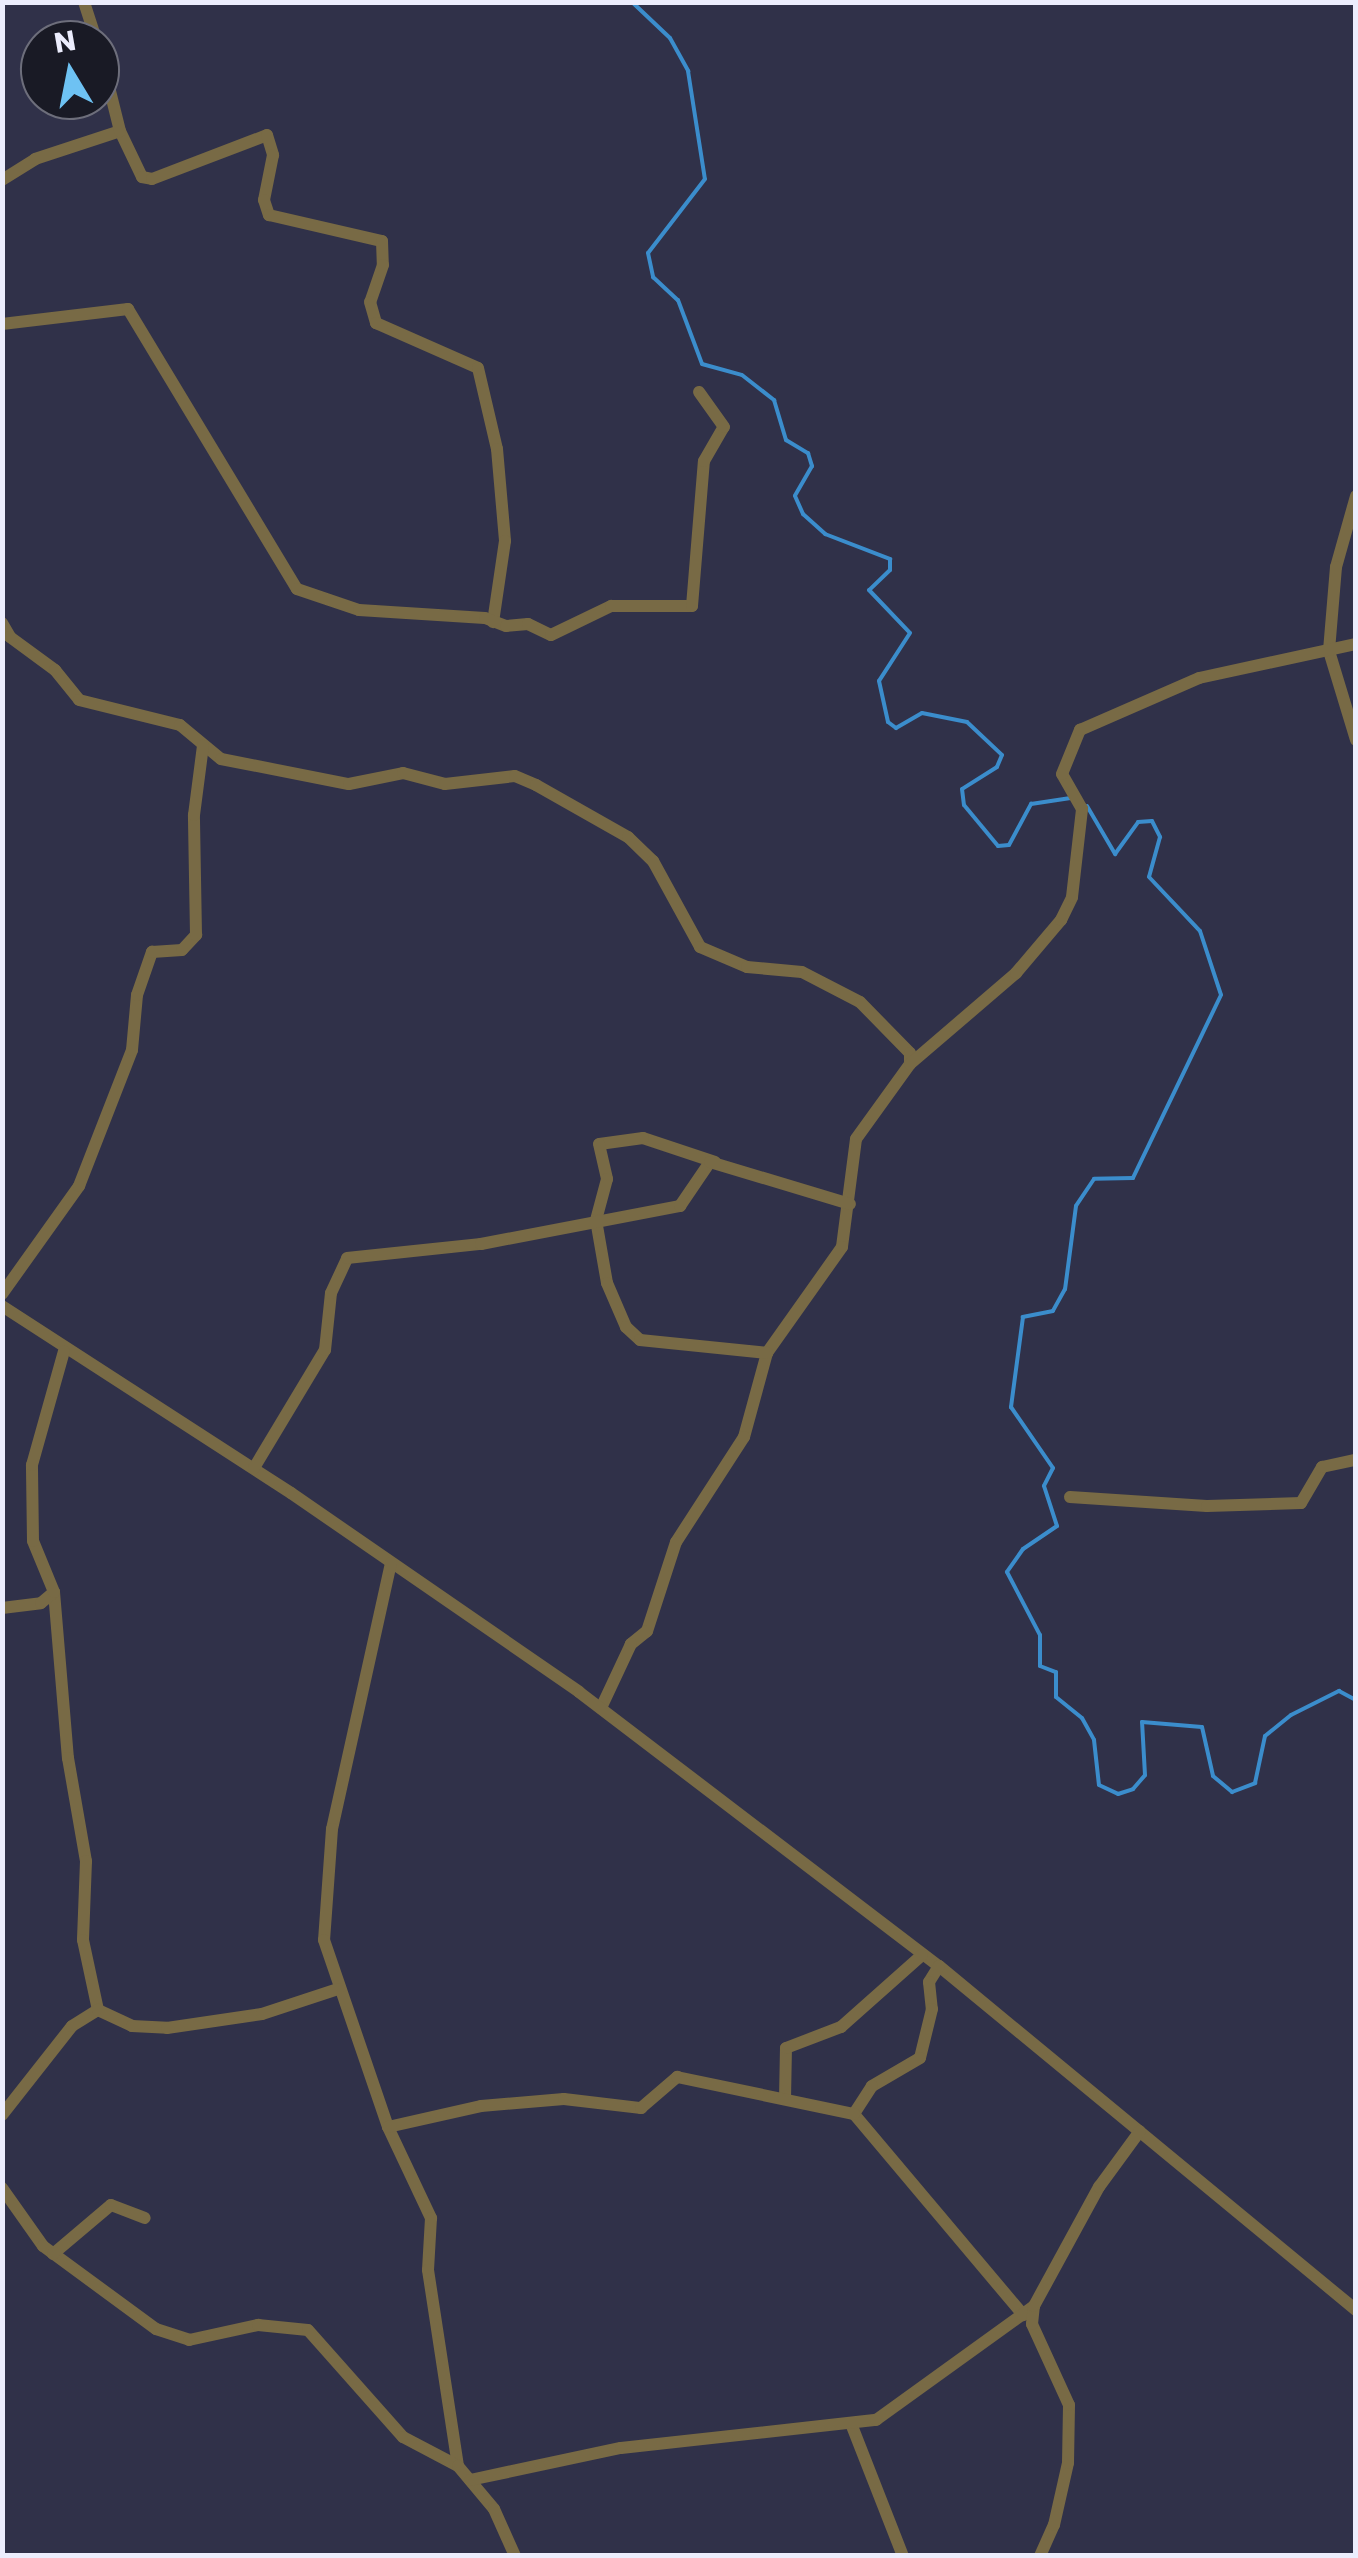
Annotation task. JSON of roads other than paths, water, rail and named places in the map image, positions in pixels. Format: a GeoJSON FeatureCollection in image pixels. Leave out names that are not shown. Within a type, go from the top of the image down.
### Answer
{"type":"FeatureCollection","features":[{"type":"Feature","properties":{"kind":"street"},"geometry":{"type":"LineString","coordinates":[[117,120],[142,177],[152,179],[266,135],[273,155],[264,200],[269,216],[382,240],[383,264],[370,302],[376,324],[478,368],[496,448],[505,541],[493,622]]}},
{"type":"Feature","properties":{"kind":"street"},"geometry":{"type":"LineString","coordinates":[[2,180],[34,160],[120,131]]}},
{"type":"Feature","properties":{"kind":"street"},"geometry":{"type":"LineString","coordinates":[[2,324],[128,309],[297,589],[358,610],[528,624],[551,635],[611,606],[692,606],[704,461],[724,427],[698,392]]}},
{"type":"Feature","properties":{"kind":"street"},"geometry":{"type":"LineString","coordinates":[[1355,497],[1336,567],[1329,651],[1356,740]]}},
{"type":"Feature","properties":{"kind":"street"},"geometry":{"type":"LineString","coordinates":[[2,623],[10,638],[55,670],[79,700],[180,725],[221,759],[349,784],[403,773],[446,784],[515,776],[536,784],[628,837],[653,861],[700,947],[747,967],[794,969],[860,1002],[907,1047],[910,1064]]}},
{"type":"Feature","properties":{"kind":"street"},"geometry":{"type":"LineString","coordinates":[[601,1708],[631,1644],[647,1631],[676,1542],[744,1437],[767,1353],[842,1247],[856,1140],[910,1064],[1016,973],[1061,920],[1072,896],[1082,809],[1062,774],[1080,730],[1199,678],[1356,644]]}},
{"type":"Feature","properties":{"kind":"street"},"geometry":{"type":"LineString","coordinates":[[2,1294],[55,1226],[92,1156],[132,1050],[138,995],[152,952],[182,950],[196,935],[194,815],[202,746]]}},
{"type":"Feature","properties":{"kind":"street"},"geometry":{"type":"LineString","coordinates":[[767,1353],[632,1335],[608,1283],[596,1220],[608,1179],[599,1144],[643,1138],[850,1204]]}},
{"type":"Feature","properties":{"kind":"street"},"geometry":{"type":"LineString","coordinates":[[254,1468],[325,1350],[331,1293],[347,1258],[481,1244],[680,1206],[706,1164],[716,1162]]}},
{"type":"Feature","properties":{"kind":"street"},"geometry":{"type":"LineString","coordinates":[[2,1306],[64,1350],[254,1468],[601,1708],[939,1966],[1356,2310]]}},
{"type":"Feature","properties":{"kind":"street"},"geometry":{"type":"LineString","coordinates":[[64,1350],[32,1465],[33,1541],[54,1592],[68,1758],[86,1861],[83,1940],[98,2010]]}},
{"type":"Feature","properties":{"kind":"street"},"geometry":{"type":"LineString","coordinates":[[1070,1497],[1207,1506],[1301,1503],[1322,1467],[1356,1460]]}},
{"type":"Feature","properties":{"kind":"street"},"geometry":{"type":"LineString","coordinates":[[391,1562],[332,1829],[323,1926],[338,1989],[388,2127],[431,2218],[428,2270],[458,2466]]}},
{"type":"Feature","properties":{"kind":"street"},"geometry":{"type":"LineString","coordinates":[[2,1608],[42,1603],[54,1592]]}},
{"type":"Feature","properties":{"kind":"street"},"geometry":{"type":"LineString","coordinates":[[786,2099],[786,2048],[841,2027],[922,1955]]}},
{"type":"Feature","properties":{"kind":"street"},"geometry":{"type":"LineString","coordinates":[[854,2114],[872,2086],[920,2058],[932,2009],[928,1982],[939,1966]]}},
{"type":"Feature","properties":{"kind":"street"},"geometry":{"type":"LineString","coordinates":[[98,2010],[132,2026],[167,2028],[262,2014],[338,1989]]}},
{"type":"Feature","properties":{"kind":"street"},"geometry":{"type":"LineString","coordinates":[[2,2115],[53,2046],[98,2010]]}},
{"type":"Feature","properties":{"kind":"street"},"geometry":{"type":"LineString","coordinates":[[388,2127],[481,2106],[564,2099],[641,2108],[677,2076],[854,2114],[1027,2309],[1070,2404],[1065,2476],[1040,2556]]}},
{"type":"Feature","properties":{"kind":"street"},"geometry":{"type":"LineString","coordinates":[[470,2480],[656,2443],[852,2426],[909,2402],[1027,2309],[1099,2187],[1140,2131]]}},
{"type":"Feature","properties":{"kind":"street"},"geometry":{"type":"LineString","coordinates":[[2,2188],[52,2254],[174,2336],[190,2340],[280,2324],[308,2330],[402,2437],[458,2466],[494,2510],[515,2556]]}},
{"type":"Feature","properties":{"kind":"street"},"geometry":{"type":"LineString","coordinates":[[52,2254],[111,2205],[146,2218]]}},
{"type":"Feature","properties":{"kind":"street"},"geometry":{"type":"LineString","coordinates":[[852,2426],[903,2556]]}},
{"type":"Feature","properties":{"kind":"waterway"},"geometry":{"type":"LineString","coordinates":[[632,2],[670,38],[688,71],[705,179],[648,253],[653,277],[678,300],[702,364],[742,375],[774,400],[786,440],[808,453],[812,466],[795,496],[803,514],[825,534],[890,559],[890,570],[869,590],[910,633],[879,681],[888,722],[896,728],[922,713],[967,722],[1002,755],[997,767],[962,789],[964,805],[998,846],[1009,845],[1031,804],[1071,798]]}},
{"type":"Feature","properties":{"kind":"waterway"},"geometry":{"type":"LineString","coordinates":[[1087,806],[1115,854],[1138,822],[1152,821],[1160,837],[1149,877],[1200,931],[1221,995],[1133,1178],[1094,1179],[1076,1206],[1065,1289],[1053,1311],[1023,1317],[1011,1407],[1053,1468],[1044,1486],[1057,1526],[1023,1549],[1007,1572],[1040,1635],[1040,1666],[1056,1672],[1056,1697],[1082,1718],[1094,1740],[1099,1785],[1118,1794],[1133,1789],[1145,1775],[1142,1722],[1202,1727],[1213,1776],[1232,1792],[1255,1783],[1265,1736],[1291,1715],[1339,1691],[1356,1700]]}}]}
